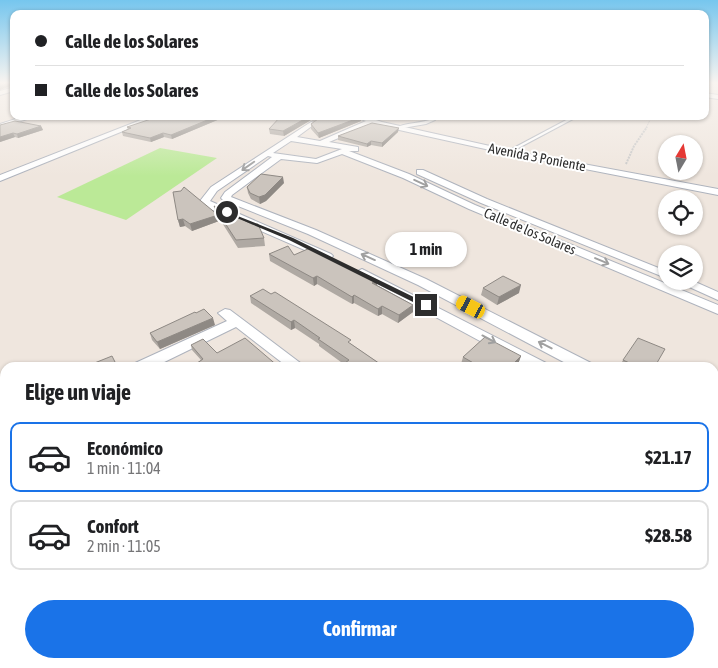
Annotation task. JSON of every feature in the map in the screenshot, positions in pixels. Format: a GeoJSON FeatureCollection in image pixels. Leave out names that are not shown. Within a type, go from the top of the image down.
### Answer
{"type":"FeatureCollection","features":[{"type":"Feature","properties":{"kind":"street"},"geometry":{"type":"LineString","coordinates":[[0,126],[20,120]]}},
{"type":"Feature","properties":{"kind":"street"},"geometry":{"type":"LineString","coordinates":[[0,178],[147,120]]}},
{"type":"Feature","properties":{"kind":"street","name":"Avenida 3 Poniente"},"geometry":{"type":"LineString","coordinates":[[370,120],[397,128],[508,152],[718,192]]}},
{"type":"Feature","properties":{"kind":"street"},"geometry":{"type":"LineString","coordinates":[[325,143],[376,122]]}},
{"type":"Feature","properties":{"kind":"street"},"geometry":{"type":"LineString","coordinates":[[313,123],[214,189],[205,201],[211,206],[291,239],[333,259]]}},
{"type":"Feature","properties":{"kind":"street","name":"Calle de los Solares"},"geometry":{"type":"LineString","coordinates":[[289,138],[325,143],[420,172],[484,201],[658,272]]}},
{"type":"Feature","properties":{"kind":"street"},"geometry":{"type":"LineString","coordinates":[[265,154],[317,161],[348,150]]}},
{"type":"Feature","properties":{"kind":"street","name":"Calle de los Solares"},"geometry":{"type":"LineString","coordinates":[[348,150],[472,207],[718,310]]}},
{"type":"Feature","properties":{"kind":"street"},"geometry":{"type":"LineString","coordinates":[[278,157],[228,194],[226,198],[312,232],[422,282],[576,362]]}},
{"type":"Feature","properties":{"kind":"street"},"geometry":{"type":"LineString","coordinates":[[472,207],[484,201]]}},
{"type":"Feature","properties":{"kind":"street"},"geometry":{"type":"LineString","coordinates":[[350,268],[409,296],[532,362]]}},
{"type":"Feature","properties":{"kind":"street"},"geometry":{"type":"LineString","coordinates":[[409,296],[422,282]]}},
{"type":"Feature","properties":{"kind":"street"},"geometry":{"type":"LineString","coordinates":[[703,290],[718,296]]}},
{"type":"Feature","properties":{"kind":"street"},"geometry":{"type":"LineString","coordinates":[[149,362],[230,317],[292,362]]}},
{"type":"Feature","properties":{"kind":"lane"},"geometry":{"type":"LineString","coordinates":[[397,128],[408,123],[430,122],[433,120]]}},
{"type":"Feature","properties":{"kind":"lane"},"geometry":{"type":"LineString","coordinates":[[508,152],[572,120]]}},
{"type":"Feature","properties":{"kind":"path"},"geometry":{"type":"LineString","coordinates":[[626,175],[624,168],[634,146],[651,120]]}},
{"type":"Feature","properties":{"kind":"green space"},"geometry":{"type":"Polygon","coordinates":[[[160,148],[217,158],[126,220],[57,197],[160,148]]]}},
{"type":"Feature","properties":{"kind":"building"},"geometry":{"type":"Polygon","coordinates":[[[148,120],[207,120],[171,135],[163,133],[150,138],[122,132],[131,128],[127,127],[148,120]]]}},
{"type":"Feature","properties":{"kind":"building"},"geometry":{"type":"Polygon","coordinates":[[[277,120],[303,120],[283,131],[269,129],[277,120]]]}},
{"type":"Feature","properties":{"kind":"building"},"geometry":{"type":"Polygon","coordinates":[[[317,120],[353,120],[318,133],[311,124],[317,120]]]}},
{"type":"Feature","properties":{"kind":"building"},"geometry":{"type":"Polygon","coordinates":[[[15,121],[41,126],[17,134],[13,133],[0,137],[0,125],[15,121]]]}},
{"type":"Feature","properties":{"kind":"building"},"geometry":{"type":"Polygon","coordinates":[[[372,123],[399,128],[382,143],[371,141],[367,144],[338,136],[372,123]]]}},
{"type":"Feature","properties":{"kind":"building"},"geometry":{"type":"Polygon","coordinates":[[[261,174],[283,177],[265,195],[259,197],[250,193],[247,187],[261,174]]]}},
{"type":"Feature","properties":{"kind":"building"},"geometry":{"type":"Polygon","coordinates":[[[184,187],[218,215],[190,224],[183,219],[178,220],[173,192],[181,191],[184,187]]]}},
{"type":"Feature","properties":{"kind":"building"},"geometry":{"type":"Polygon","coordinates":[[[214,206],[252,224],[258,224],[264,238],[236,240],[214,206]]]}},
{"type":"Feature","properties":{"kind":"building"},"geometry":{"type":"Polygon","coordinates":[[[288,246],[294,255],[310,248],[377,280],[372,283],[413,305],[399,315],[382,306],[378,309],[354,295],[352,297],[317,276],[313,278],[269,254],[288,246]]]}},
{"type":"Feature","properties":{"kind":"building"},"geometry":{"type":"Polygon","coordinates":[[[503,276],[521,285],[499,297],[483,288],[503,276]]]}},
{"type":"Feature","properties":{"kind":"building"},"geometry":{"type":"Polygon","coordinates":[[[263,289],[271,294],[275,292],[351,340],[348,342],[377,362],[346,362],[349,360],[294,320],[291,322],[250,296],[263,289]]]}},
{"type":"Feature","properties":{"kind":"building"},"geometry":{"type":"Polygon","coordinates":[[[204,309],[213,318],[157,342],[150,333],[195,312],[204,309]]]}},
{"type":"Feature","properties":{"kind":"building"},"geometry":{"type":"Polygon","coordinates":[[[485,337],[521,356],[515,362],[472,362],[463,357],[485,337]]]}},
{"type":"Feature","properties":{"kind":"building"},"geometry":{"type":"Polygon","coordinates":[[[245,338],[273,362],[199,362],[203,359],[191,345],[203,339],[217,353],[245,338]]]}},
{"type":"Feature","properties":{"kind":"building"},"geometry":{"type":"Polygon","coordinates":[[[638,338],[665,349],[657,362],[627,362],[623,360],[638,338]]]}},
{"type":"Feature","properties":{"kind":"building"},"geometry":{"type":"Polygon","coordinates":[[[112,356],[115,362],[97,362],[112,356]]]}},
{"type":"Feature","properties":{"kind":"route"},"geometry":{"type":"LineString","coordinates":[[227,212],[291,239],[426,305]]}}]}
